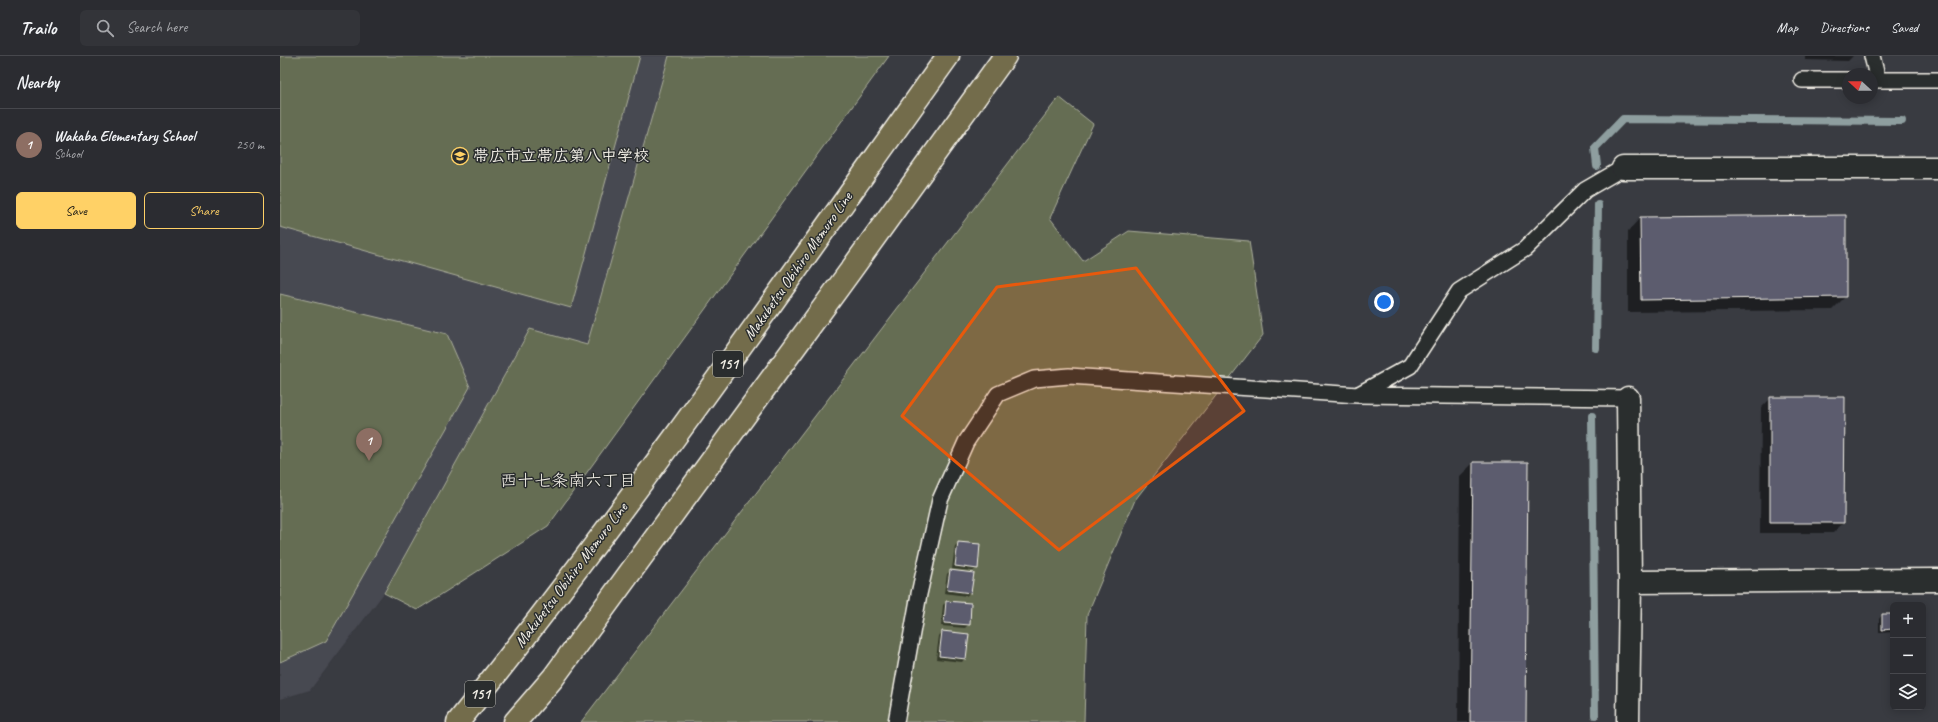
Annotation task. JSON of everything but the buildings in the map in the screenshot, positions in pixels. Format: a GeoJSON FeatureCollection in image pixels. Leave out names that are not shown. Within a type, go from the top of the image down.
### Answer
{"type":"FeatureCollection","features":[{"type":"Feature","properties":{"kind":"main road","name":"Makubetsu Obihiro Memuro Line"},"geometry":{"type":"LineString","coordinates":[[458,722],[713,386],[948,56]]}},
{"type":"Feature","properties":{"kind":"main road"},"geometry":{"type":"LineString","coordinates":[[515,722],[553,678],[851,270],[1005,56]]}},
{"type":"Feature","properties":{"kind":"street"},"geometry":{"type":"LineString","coordinates":[[1623,168],[1938,168]]}},
{"type":"Feature","properties":{"kind":"street"},"geometry":{"type":"LineString","coordinates":[[1628,398],[1630,582],[1628,722]]}},
{"type":"Feature","properties":{"kind":"street"},"geometry":{"type":"LineString","coordinates":[[1630,582],[1938,580]]}},
{"type":"Feature","properties":{"kind":"lane"},"geometry":{"type":"LineString","coordinates":[[1872,56],[1874,68]]}},
{"type":"Feature","properties":{"kind":"lane"},"geometry":{"type":"LineString","coordinates":[[1802,80],[1842,80]]}},
{"type":"Feature","properties":{"kind":"lane"},"geometry":{"type":"LineString","coordinates":[[1878,80],[1938,80]]}},
{"type":"Feature","properties":{"kind":"lane"},"geometry":{"type":"LineString","coordinates":[[1358,395],[1410,366],[1459,291],[1525,249],[1585,190],[1623,168]]}},
{"type":"Feature","properties":{"kind":"lane"},"geometry":{"type":"LineString","coordinates":[[896,722],[919,594],[940,500],[966,442],[998,394],[1034,379],[1069,376],[1358,395],[1628,398]]}},
{"type":"Feature","properties":{"kind":"highlighted area"},"geometry":{"type":"Polygon","coordinates":[[[1136,268],[1244,411],[1059,550],[902,416],[997,287],[1136,268]]]}},
{"type":"Feature","properties":{"kind":"shaded area"},"geometry":{"type":"Polygon","coordinates":[[[280,56],[669,56],[587,345],[530,329],[384,593],[310,690],[280,699],[280,56]]]}},
{"type":"Feature","properties":{"kind":"green space","name":"帯広市立帯広第八中学校"},"geometry":{"type":"Polygon","coordinates":[[[280,56],[640,56],[571,308],[280,227],[280,56]]]}},
{"type":"Feature","properties":{"kind":"green space"},"geometry":{"type":"Polygon","coordinates":[[[669,56],[889,56],[548,526],[417,610],[384,593],[530,329],[587,345],[669,56]]]}},
{"type":"Feature","properties":{"kind":"green space"},"geometry":{"type":"Polygon","coordinates":[[[1059,97],[1093,124],[1050,218],[1083,261],[1129,231],[1249,241],[1263,335],[1135,500],[1087,615],[1084,722],[581,722],[1059,97]]]}},
{"type":"Feature","properties":{"kind":"green space"},"geometry":{"type":"Polygon","coordinates":[[[280,294],[447,334],[470,387],[326,641],[280,662],[280,294]]]}},
{"type":"Feature","properties":{"kind":"waterway"},"geometry":{"type":"LineString","coordinates":[[1597,166],[1595,148],[1623,119],[1902,121]]}},
{"type":"Feature","properties":{"kind":"waterway"},"geometry":{"type":"LineString","coordinates":[[1596,348],[1598,205]]}},
{"type":"Feature","properties":{"kind":"waterway"},"geometry":{"type":"LineString","coordinates":[[1592,416],[1595,715]]}},
{"type":"Feature","properties":{"kind":"place","name":"帯広市立帯広第八中学校"},"geometry":{"type":"Point","coordinates":[460,156]}},
{"type":"Feature","properties":{"kind":"place","name":"Wakaba Elementary School"},"geometry":{"type":"Point","coordinates":[369,461]}},
{"type":"Feature","properties":{"kind":"district","name":"西十七条南六丁目"},"geometry":{"type":"Point","coordinates":[568,480]}}]}
